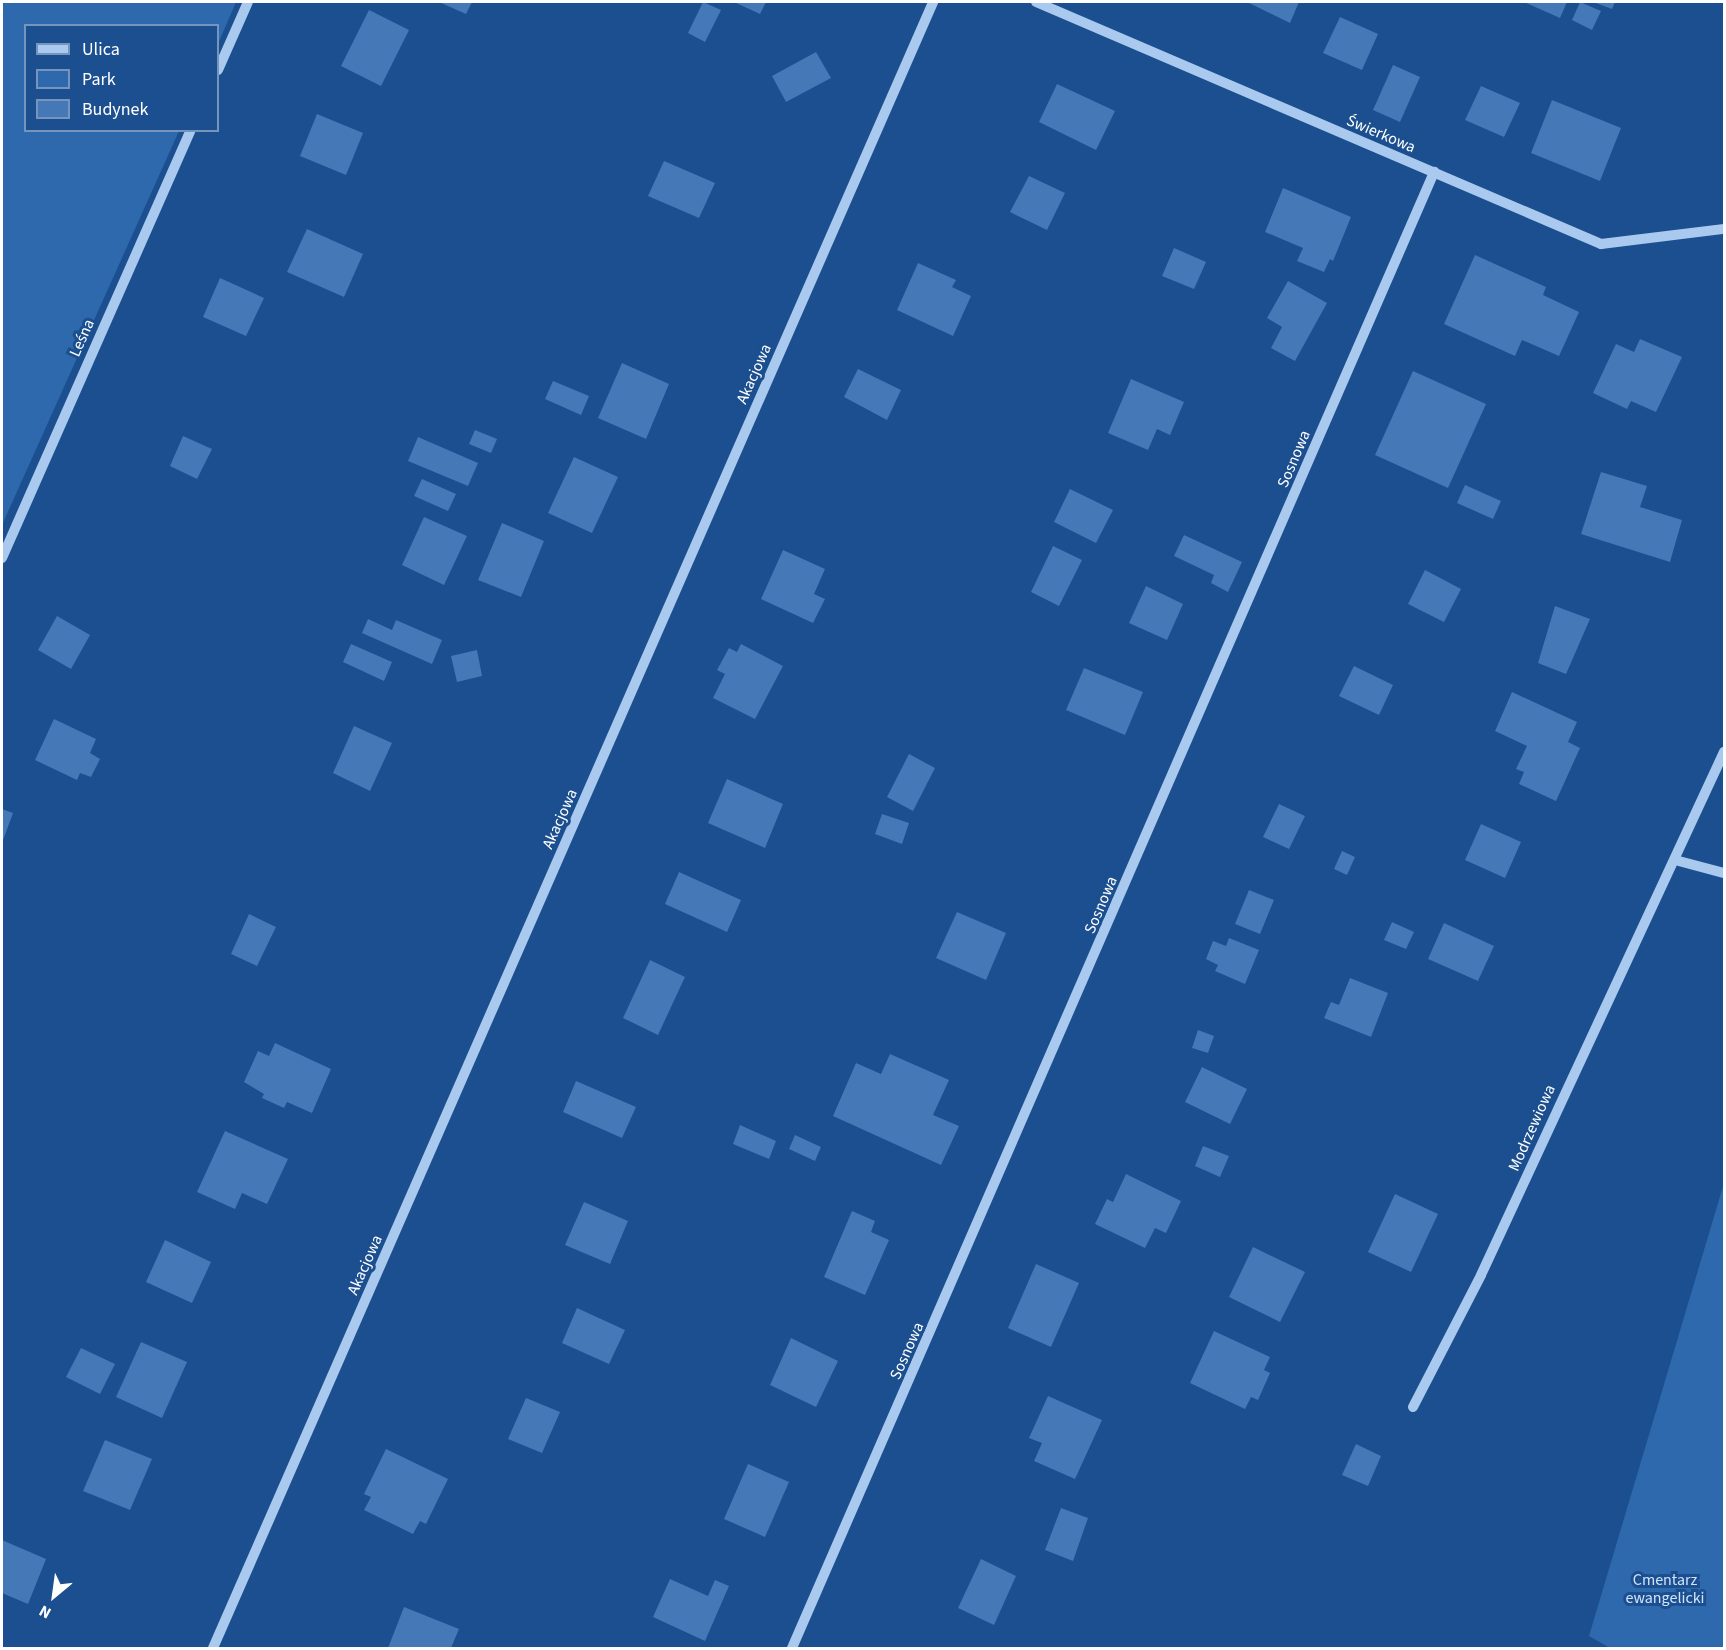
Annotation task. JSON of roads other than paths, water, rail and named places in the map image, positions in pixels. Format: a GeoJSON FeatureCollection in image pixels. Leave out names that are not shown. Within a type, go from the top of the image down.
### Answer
{"type":"FeatureCollection","features":[{"type":"Feature","properties":{"kind":"street"},"geometry":{"type":"LineString","coordinates":[[219,68],[248,2]]}},
{"type":"Feature","properties":{"kind":"street","name":"Akacjowa"},"geometry":{"type":"LineString","coordinates":[[213,1648],[933,2]]}},
{"type":"Feature","properties":{"kind":"street","name":"Świerkowa"},"geometry":{"type":"LineString","coordinates":[[1036,2],[1601,244],[1725,229]]}},
{"type":"Feature","properties":{"kind":"street","name":"Leśna"},"geometry":{"type":"LineString","coordinates":[[2,558],[190,132]]}},
{"type":"Feature","properties":{"kind":"street","name":"Sosnowa"},"geometry":{"type":"LineString","coordinates":[[792,1648],[1434,172]]}},
{"type":"Feature","properties":{"kind":"street","name":"Modrzewiowa"},"geometry":{"type":"LineString","coordinates":[[1413,1407],[1480,1275],[1587,1040],[1725,752]]}},
{"type":"Feature","properties":{"kind":"street"},"geometry":{"type":"LineString","coordinates":[[1675,860],[1725,873]]}},
{"type":"Feature","properties":{"kind":"park label","name":"Cmentarz ewangelicki"},"geometry":{"type":"Point","coordinates":[1665,1589]}}]}
